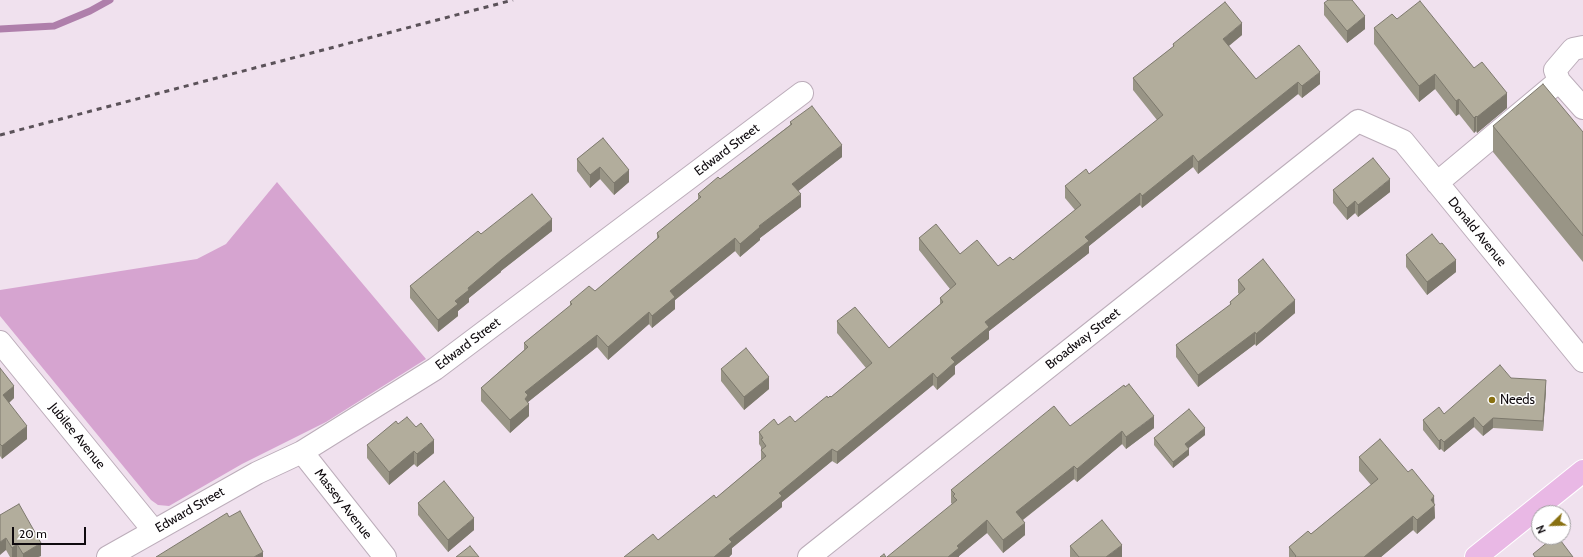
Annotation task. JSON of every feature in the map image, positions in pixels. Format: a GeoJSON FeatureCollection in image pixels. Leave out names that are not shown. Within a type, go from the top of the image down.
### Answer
{"type":"FeatureCollection","features":[{"type":"Feature","properties":{"kind":"main road"},"geometry":{"type":"LineString","coordinates":[[1476,557],[1583,471]]}},
{"type":"Feature","properties":{"kind":"street"},"geometry":{"type":"LineString","coordinates":[[1583,47],[1573,49],[1554,70],[1559,81],[1583,108]]}},
{"type":"Feature","properties":{"kind":"street"},"geometry":{"type":"LineString","coordinates":[[1437,183],[1559,81]]}},
{"type":"Feature","properties":{"kind":"street","name":"Edward Street"},"geometry":{"type":"LineString","coordinates":[[108,557],[257,473],[302,452],[435,369],[802,93]]}},
{"type":"Feature","properties":{"kind":"street","name":"Donald Avenue"},"geometry":{"type":"LineString","coordinates":[[1358,121],[1403,141],[1583,361]]}},
{"type":"Feature","properties":{"kind":"street","name":"Broadway Street"},"geometry":{"type":"LineString","coordinates":[[809,557],[1358,121]]}},
{"type":"Feature","properties":{"kind":"street","name":"Jubilee Avenue"},"geometry":{"type":"LineString","coordinates":[[0,342],[154,531]]}},
{"type":"Feature","properties":{"kind":"street","name":"Massey Avenue"},"geometry":{"type":"LineString","coordinates":[[302,452],[385,557]]}},
{"type":"Feature","properties":{"kind":"shaded area"},"geometry":{"type":"Polygon","coordinates":[[[277,182],[426,359],[326,422],[242,464],[169,506],[158,505],[151,500],[0,316],[0,290],[197,259],[226,244],[277,182]]]}},
{"type":"Feature","properties":{"kind":"building"},"geometry":{"type":"Polygon","coordinates":[[[1328,0],[1352,0],[1365,16],[1347,31],[1324,3],[1328,0]]]}},
{"type":"Feature","properties":{"kind":"building"},"geometry":{"type":"Polygon","coordinates":[[[1420,1],[1474,68],[1482,62],[1507,93],[1477,117],[1476,116],[1474,118],[1459,99],[1456,101],[1435,74],[1419,86],[1374,28],[1392,14],[1397,19],[1420,1]]]}},
{"type":"Feature","properties":{"kind":"building"},"geometry":{"type":"Polygon","coordinates":[[[1225,2],[1242,23],[1223,39],[1256,79],[1299,45],[1320,72],[1302,86],[1298,82],[1198,162],[1193,155],[1142,196],[1140,193],[1085,237],[1089,241],[985,322],[989,327],[951,358],[955,362],[937,378],[933,373],[837,452],[832,449],[779,493],[782,496],[729,539],[732,542],[714,557],[624,557],[653,534],[658,540],[714,495],[716,498],[766,456],[761,450],[766,446],[761,439],[763,438],[759,432],[774,419],[778,425],[790,416],[795,422],[827,396],[828,398],[830,396],[831,397],[872,363],[837,321],[855,307],[889,348],[943,302],[940,298],[956,284],[919,238],[936,224],[960,254],[977,240],[998,266],[1010,257],[1013,260],[1081,205],[1065,186],[1086,169],[1089,174],[1163,115],[1133,78],[1174,46],[1173,44],[1225,2]]]}},
{"type":"Feature","properties":{"kind":"building"},"geometry":{"type":"Polygon","coordinates":[[[1543,84],[1583,132],[1583,236],[1493,126],[1543,84]]]}},
{"type":"Feature","properties":{"kind":"building"},"geometry":{"type":"Polygon","coordinates":[[[812,106],[842,145],[792,184],[801,194],[759,226],[760,227],[740,244],[735,238],[670,291],[675,297],[652,316],[649,312],[608,347],[597,335],[525,392],[528,395],[525,399],[529,404],[510,420],[481,388],[528,347],[524,343],[572,304],[570,302],[589,286],[595,291],[659,237],[657,233],[701,197],[698,194],[718,177],[720,179],[792,124],[790,122],[812,106]]]}},
{"type":"Feature","properties":{"kind":"building"},"geometry":{"type":"Polygon","coordinates":[[[603,138],[629,170],[614,183],[600,167],[590,175],[577,159],[603,138]]]}},
{"type":"Feature","properties":{"kind":"building"},"geometry":{"type":"Polygon","coordinates":[[[1373,158],[1390,179],[1358,205],[1355,201],[1347,208],[1333,190],[1373,158]]]}},
{"type":"Feature","properties":{"kind":"building"},"geometry":{"type":"Polygon","coordinates":[[[532,194],[552,219],[468,288],[469,290],[455,301],[458,304],[438,320],[410,286],[478,231],[481,234],[532,194]]]}},
{"type":"Feature","properties":{"kind":"building"},"geometry":{"type":"Polygon","coordinates":[[[1432,234],[1440,244],[1442,243],[1456,260],[1427,282],[1406,255],[1432,234]]]}},
{"type":"Feature","properties":{"kind":"building"},"geometry":{"type":"Polygon","coordinates":[[[1263,259],[1295,300],[1256,334],[1255,332],[1198,375],[1176,345],[1231,304],[1230,302],[1245,289],[1238,280],[1263,259]]]}},
{"type":"Feature","properties":{"kind":"building"},"geometry":{"type":"Polygon","coordinates":[[[746,348],[769,377],[744,397],[721,369],[746,348]]]}},
{"type":"Feature","properties":{"kind":"building"},"geometry":{"type":"Polygon","coordinates":[[[1500,365],[1511,378],[1546,380],[1543,421],[1493,418],[1483,427],[1474,417],[1444,442],[1441,439],[1439,441],[1423,420],[1439,407],[1444,414],[1500,365]]]}},
{"type":"Feature","properties":{"kind":"building"},"geometry":{"type":"Polygon","coordinates":[[[0,368],[14,386],[3,395],[27,426],[2,446],[0,444],[0,368]]]}},
{"type":"Feature","properties":{"kind":"building"},"geometry":{"type":"Polygon","coordinates":[[[1129,384],[1154,416],[1126,437],[1122,431],[1077,469],[1074,466],[1016,512],[1025,523],[1003,540],[987,520],[957,546],[959,548],[948,557],[887,557],[957,500],[953,496],[955,494],[951,490],[1054,406],[1070,426],[1124,385],[1125,387],[1129,384]]]}},
{"type":"Feature","properties":{"kind":"building"},"geometry":{"type":"Polygon","coordinates":[[[1189,409],[1205,428],[1185,444],[1189,449],[1173,462],[1154,438],[1189,409]]]}},
{"type":"Feature","properties":{"kind":"building"},"geometry":{"type":"Polygon","coordinates":[[[407,417],[416,427],[421,423],[434,440],[417,454],[414,451],[389,472],[367,445],[396,421],[398,424],[407,417]]]}},
{"type":"Feature","properties":{"kind":"building"},"geometry":{"type":"Polygon","coordinates":[[[1380,439],[1408,472],[1412,469],[1434,496],[1431,500],[1435,505],[1417,520],[1413,516],[1364,557],[1295,557],[1296,556],[1289,547],[1308,531],[1311,534],[1378,479],[1359,457],[1380,439]]]}},
{"type":"Feature","properties":{"kind":"building"},"geometry":{"type":"Polygon","coordinates":[[[444,481],[474,518],[448,540],[418,503],[444,481]]]}},
{"type":"Feature","properties":{"kind":"building"},"geometry":{"type":"Polygon","coordinates":[[[19,504],[41,543],[23,554],[17,544],[12,548],[6,538],[0,542],[0,515],[19,504]]]}},
{"type":"Feature","properties":{"kind":"building"},"geometry":{"type":"Polygon","coordinates":[[[240,511],[263,552],[254,557],[156,557],[227,513],[229,517],[240,511]]]}},
{"type":"Feature","properties":{"kind":"building"},"geometry":{"type":"Polygon","coordinates":[[[1102,520],[1122,545],[1106,557],[1079,557],[1070,546],[1102,520]]]}},
{"type":"Feature","properties":{"kind":"building"},"geometry":{"type":"Polygon","coordinates":[[[1544,545],[1564,545],[1573,557],[1535,557],[1533,554],[1544,545]]]}},
{"type":"Feature","properties":{"kind":"building"},"geometry":{"type":"Polygon","coordinates":[[[470,546],[479,557],[456,557],[470,546]]]}},
{"type":"Feature","properties":{"kind":"waterway"},"geometry":{"type":"LineString","coordinates":[[0,29],[54,26],[90,11],[110,0]]}},
{"type":"Feature","properties":{"kind":"railway"},"geometry":{"type":"LineString","coordinates":[[0,135],[513,0]]}},
{"type":"Feature","properties":{"kind":"place","name":"Needs"},"geometry":{"type":"Point","coordinates":[1492,400]}}]}
